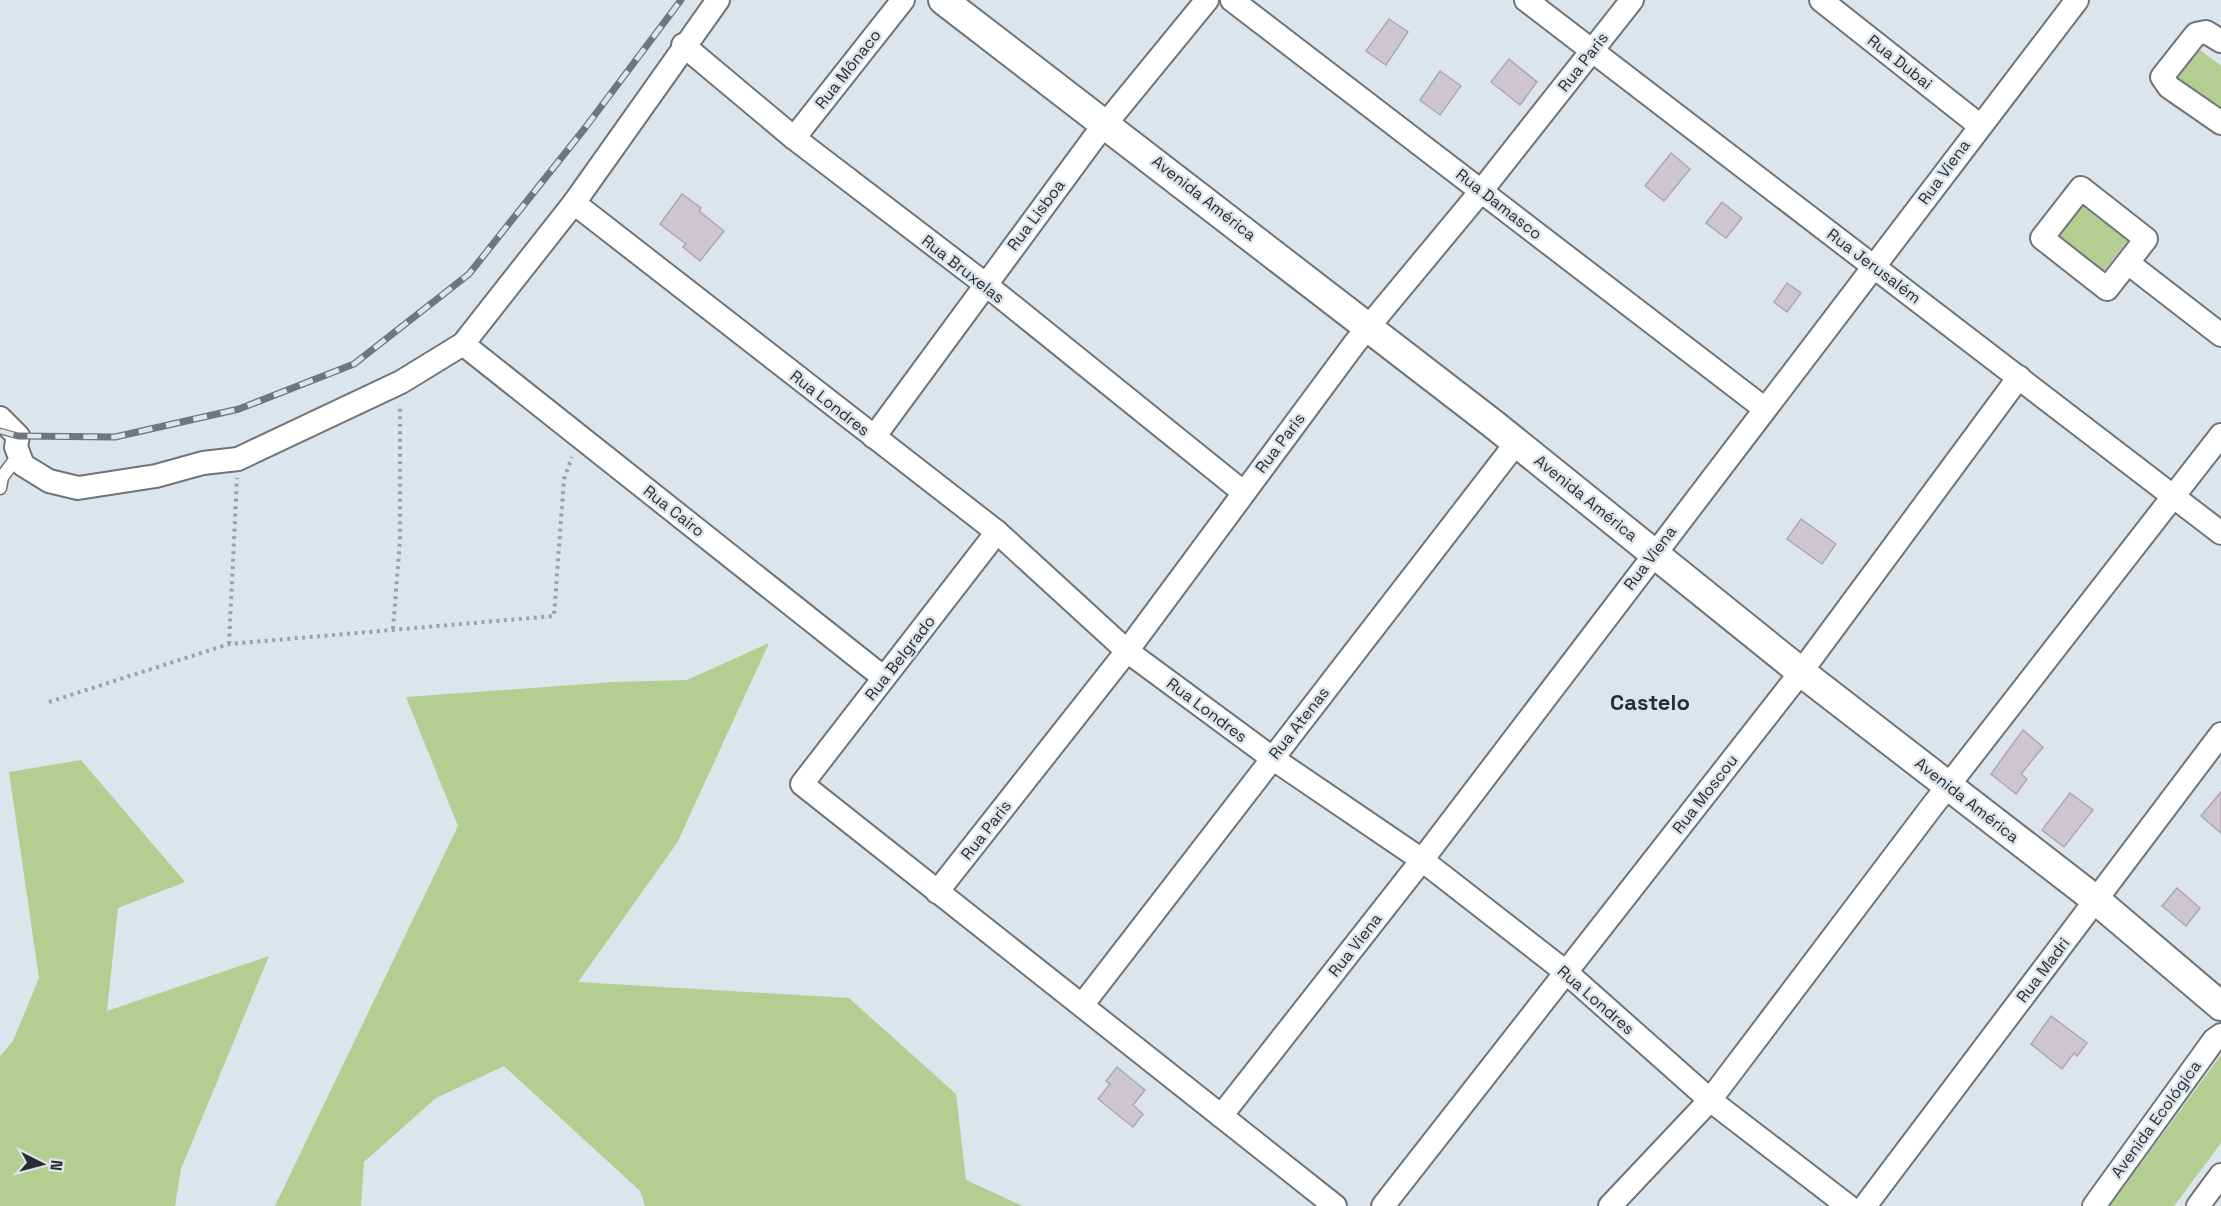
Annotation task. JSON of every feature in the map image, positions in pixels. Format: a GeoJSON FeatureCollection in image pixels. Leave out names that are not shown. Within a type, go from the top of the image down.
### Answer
{"type":"FeatureCollection","features":[{"type":"Feature","properties":{"kind":"street"},"geometry":{"type":"LineString","coordinates":[[3,421],[18,436],[16,447],[18,456],[30,472],[48,481],[78,488],[136,480],[203,463],[238,459],[401,382],[464,344],[574,203],[683,45],[718,0]]}},
{"type":"Feature","properties":{"kind":"street","name":"Rua Mônaco"},"geometry":{"type":"LineString","coordinates":[[794,138],[903,0]]}},
{"type":"Feature","properties":{"kind":"street","name":"Avenida América"},"geometry":{"type":"LineString","coordinates":[[944,0],[1517,442],[1801,672],[2096,900],[2221,1006]]}},
{"type":"Feature","properties":{"kind":"street","name":"Rua Lisboa"},"geometry":{"type":"LineString","coordinates":[[874,437],[985,284],[1107,124],[1207,0]]}},
{"type":"Feature","properties":{"kind":"street","name":"Rua Damasco"},"geometry":{"type":"LineString","coordinates":[[1232,0],[1765,409]]}},
{"type":"Feature","properties":{"kind":"street","name":"Rua Jerusalém"},"geometry":{"type":"LineString","coordinates":[[1526,0],[2221,533]]}},
{"type":"Feature","properties":{"kind":"street","name":"Rua Paris"},"geometry":{"type":"LineString","coordinates":[[937,892],[1127,651],[1243,492],[1369,326],[1482,190],[1632,0]]}},
{"type":"Feature","properties":{"kind":"street","name":"Rua Dubai"},"geometry":{"type":"LineString","coordinates":[[1821,0],[1979,125]]}},
{"type":"Feature","properties":{"kind":"street","name":"Rua Viena"},"geometry":{"type":"LineString","coordinates":[[1221,1116],[1422,860],[1654,552],[1875,266],[1979,125],[2077,0]]}},
{"type":"Feature","properties":{"kind":"street"},"geometry":{"type":"LineString","coordinates":[[2221,41],[2206,32],[2196,34],[2162,77],[2169,87],[2221,123]]}},
{"type":"Feature","properties":{"kind":"street","name":"Rua Bruxelas"},"geometry":{"type":"LineString","coordinates":[[683,45],[794,138],[985,284],[1243,492]]}},
{"type":"Feature","properties":{"kind":"street"},"geometry":{"type":"LineString","coordinates":[[2081,188],[2146,239],[2128,263],[2107,290],[2042,238],[2081,188]]}},
{"type":"Feature","properties":{"kind":"street","name":"Rua Londres"},"geometry":{"type":"LineString","coordinates":[[574,203],[997,532],[1127,651],[1272,758],[1422,860],[1567,973],[1710,1100],[1848,1206]]}},
{"type":"Feature","properties":{"kind":"street"},"geometry":{"type":"LineString","coordinates":[[2128,263],[2221,335]]}},
{"type":"Feature","properties":{"kind":"street","name":"Rua Cairo"},"geometry":{"type":"LineString","coordinates":[[464,344],[885,678]]}},
{"type":"Feature","properties":{"kind":"street","name":"Rua Moscou"},"geometry":{"type":"LineString","coordinates":[[1383,1206],[1801,672],[2019,377]]}},
{"type":"Feature","properties":{"kind":"street"},"geometry":{"type":"LineString","coordinates":[[1610,1206],[1710,1100],[2221,435]]}},
{"type":"Feature","properties":{"kind":"street","name":"Rua Atenas"},"geometry":{"type":"LineString","coordinates":[[1083,1004],[1517,442]]}},
{"type":"Feature","properties":{"kind":"street","name":"Rua Belgrado"},"geometry":{"type":"LineString","coordinates":[[937,892],[802,784],[997,532]]}},
{"type":"Feature","properties":{"kind":"street","name":"Rua Madri"},"geometry":{"type":"LineString","coordinates":[[1865,1206],[2221,734]]}},
{"type":"Feature","properties":{"kind":"street"},"geometry":{"type":"LineString","coordinates":[[937,892],[1083,1004],[1335,1206]]}},
{"type":"Feature","properties":{"kind":"street","name":"Avenida Ecológica"},"geometry":{"type":"LineString","coordinates":[[2094,1206],[2214,1040],[2221,1035]]}},
{"type":"Feature","properties":{"kind":"street"},"geometry":{"type":"LineString","coordinates":[[2198,1206],[2221,1175]]}},
{"type":"Feature","properties":{"kind":"lane"},"geometry":{"type":"LineString","coordinates":[[0,488],[2,477],[18,456]]}},
{"type":"Feature","properties":{"kind":"path"},"geometry":{"type":"LineString","coordinates":[[393,629],[400,540],[401,382]]}},
{"type":"Feature","properties":{"kind":"path"},"geometry":{"type":"LineString","coordinates":[[49,702],[229,644],[554,616],[564,479],[580,436]]}},
{"type":"Feature","properties":{"kind":"path"},"geometry":{"type":"LineString","coordinates":[[229,644],[238,459]]}},
{"type":"Feature","properties":{"kind":"green space"},"geometry":{"type":"Polygon","coordinates":[[[2199,49],[2221,66],[2221,116],[2173,83],[2199,49]]]}},
{"type":"Feature","properties":{"kind":"green space"},"geometry":{"type":"Polygon","coordinates":[[[2083,202],[2129,239],[2104,271],[2057,235],[2083,202]]]}},
{"type":"Feature","properties":{"kind":"green space"},"geometry":{"type":"Polygon","coordinates":[[[769,643],[677,843],[578,982],[849,998],[956,1094],[966,1180],[1023,1206],[645,1206],[640,1191],[504,1066],[436,1098],[364,1162],[361,1206],[275,1206],[458,826],[406,697],[614,682],[687,680],[769,643]]]}},
{"type":"Feature","properties":{"kind":"green space"},"geometry":{"type":"Polygon","coordinates":[[[81,760],[185,882],[118,908],[107,1011],[269,956],[181,1169],[175,1206],[0,1206],[0,1056],[13,1041],[39,978],[9,772],[81,760]]]}},
{"type":"Feature","properties":{"kind":"green space"},"geometry":{"type":"Polygon","coordinates":[[[2221,1055],[2221,1143],[2174,1206],[2110,1206],[2221,1055]]]}},
{"type":"Feature","properties":{"kind":"building"},"geometry":{"type":"Polygon","coordinates":[[[1389,19],[1408,32],[1386,65],[1366,51],[1389,19]]]}},
{"type":"Feature","properties":{"kind":"building"},"geometry":{"type":"Polygon","coordinates":[[[1509,59],[1537,82],[1520,105],[1491,82],[1509,59]]]}},
{"type":"Feature","properties":{"kind":"building"},"geometry":{"type":"Polygon","coordinates":[[[1440,71],[1461,86],[1440,115],[1420,100],[1440,71]]]}},
{"type":"Feature","properties":{"kind":"building"},"geometry":{"type":"Polygon","coordinates":[[[1671,153],[1690,169],[1664,201],[1645,186],[1671,153]]]}},
{"type":"Feature","properties":{"kind":"building"},"geometry":{"type":"Polygon","coordinates":[[[682,194],[701,208],[699,211],[724,231],[700,261],[683,247],[686,244],[660,224],[682,194]]]}},
{"type":"Feature","properties":{"kind":"building"},"geometry":{"type":"Polygon","coordinates":[[[1722,202],[1742,218],[1726,238],[1706,223],[1722,202]]]}},
{"type":"Feature","properties":{"kind":"building"},"geometry":{"type":"Polygon","coordinates":[[[1787,283],[1801,293],[1787,312],[1774,302],[1787,283]]]}},
{"type":"Feature","properties":{"kind":"building"},"geometry":{"type":"Polygon","coordinates":[[[1801,519],[1836,544],[1822,564],[1787,539],[1801,519]]]}},
{"type":"Feature","properties":{"kind":"building"},"geometry":{"type":"Polygon","coordinates":[[[2023,730],[2043,747],[2021,774],[2027,779],[2016,794],[1991,774],[2023,730]]]}},
{"type":"Feature","properties":{"kind":"building"},"geometry":{"type":"Polygon","coordinates":[[[2221,792],[2221,833],[2201,816],[2221,792]]]}},
{"type":"Feature","properties":{"kind":"building"},"geometry":{"type":"Polygon","coordinates":[[[2070,793],[2093,810],[2064,847],[2042,830],[2070,793]]]}},
{"type":"Feature","properties":{"kind":"building"},"geometry":{"type":"Polygon","coordinates":[[[2177,888],[2200,908],[2186,926],[2162,906],[2177,888]]]}},
{"type":"Feature","properties":{"kind":"building"},"geometry":{"type":"Polygon","coordinates":[[[2051,1016],[2087,1043],[2077,1056],[2074,1053],[2062,1069],[2031,1044],[2051,1016]]]}},
{"type":"Feature","properties":{"kind":"building"},"geometry":{"type":"Polygon","coordinates":[[[1117,1067],[1145,1090],[1133,1105],[1143,1114],[1133,1127],[1098,1099],[1110,1084],[1106,1081],[1117,1067]]]}},
{"type":"Feature","properties":{"kind":"railway"},"geometry":{"type":"LineString","coordinates":[[0,431],[18,436],[115,437],[239,409],[354,364],[469,274],[585,128],[681,0]]}},
{"type":"Feature","properties":{"kind":"district","name":"Castelo"},"geometry":{"type":"Point","coordinates":[1650,702]}}]}
